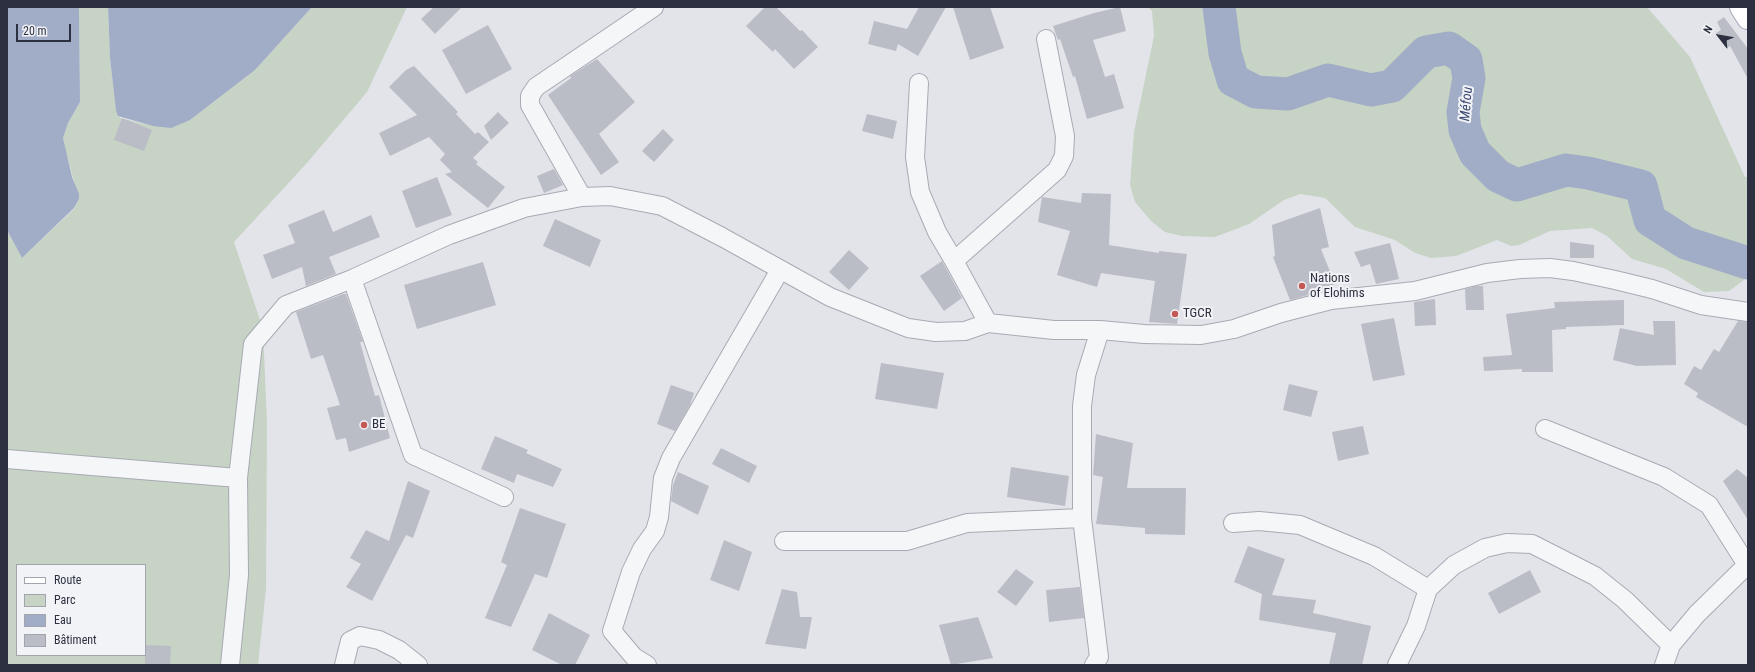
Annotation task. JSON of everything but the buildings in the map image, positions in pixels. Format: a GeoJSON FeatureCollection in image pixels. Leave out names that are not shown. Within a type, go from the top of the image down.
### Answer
{"type":"FeatureCollection","features":[{"type":"Feature","properties":{"kind":"main road"},"geometry":{"type":"LineString","coordinates":[[1741,7],[1748,18]]}},
{"type":"Feature","properties":{"kind":"street"},"geometry":{"type":"LineString","coordinates":[[582,197],[530,105],[530,96],[536,87],[654,7]]}},
{"type":"Feature","properties":{"kind":"street"},"geometry":{"type":"LineString","coordinates":[[954,261],[1057,170],[1064,156],[1065,136],[1046,39]]}},
{"type":"Feature","properties":{"kind":"street"},"geometry":{"type":"LineString","coordinates":[[919,82],[915,157],[920,192],[937,232],[988,323]]}},
{"type":"Feature","properties":{"kind":"street"},"geometry":{"type":"LineString","coordinates":[[230,665],[239,575],[238,478],[253,344],[286,305],[352,279],[449,235],[524,208],[582,197],[610,196],[662,206],[722,237],[830,297],[908,328],[936,332],[965,331],[988,323],[1054,330],[1100,330],[1144,334],[1201,335],[1234,329],[1287,311],[1331,300],[1415,292],[1487,273],[1520,269],[1550,268],[1573,271],[1652,289],[1701,305],[1748,312]]}},
{"type":"Feature","properties":{"kind":"street"},"geometry":{"type":"LineString","coordinates":[[647,665],[634,657],[612,631],[631,572],[642,550],[656,531],[663,478],[671,458],[780,270]]}},
{"type":"Feature","properties":{"kind":"street"},"geometry":{"type":"LineString","coordinates":[[352,279],[413,455],[504,497]]}},
{"type":"Feature","properties":{"kind":"street"},"geometry":{"type":"LineString","coordinates":[[1094,665],[1099,658],[1082,518],[1082,406],[1086,375],[1100,330]]}},
{"type":"Feature","properties":{"kind":"street"},"geometry":{"type":"LineString","coordinates":[[1545,429],[1664,477],[1709,505],[1747,564],[1697,614],[1671,645],[1664,665]]}},
{"type":"Feature","properties":{"kind":"street"},"geometry":{"type":"LineString","coordinates":[[7,459],[238,478]]}},
{"type":"Feature","properties":{"kind":"street"},"geometry":{"type":"LineString","coordinates":[[956,519],[1082,518]]}},
{"type":"Feature","properties":{"kind":"street"},"geometry":{"type":"LineString","coordinates":[[784,541],[907,541],[967,523],[1082,518]]}},
{"type":"Feature","properties":{"kind":"street"},"geometry":{"type":"LineString","coordinates":[[1233,523],[1259,521],[1300,525],[1374,556],[1428,589]]}},
{"type":"Feature","properties":{"kind":"street"},"geometry":{"type":"LineString","coordinates":[[1397,663],[1416,626],[1428,589],[1454,565],[1485,548],[1507,543],[1532,544],[1594,576],[1625,600],[1671,645]]}},
{"type":"Feature","properties":{"kind":"street"},"geometry":{"type":"LineString","coordinates":[[344,665],[350,641],[360,636],[379,640],[399,650],[418,665]]}},
{"type":"Feature","properties":{"kind":"green space"},"geometry":{"type":"Polygon","coordinates":[[[79,7],[108,7],[110,58],[116,111],[120,118],[153,126],[190,120],[255,70],[312,7],[407,7],[367,92],[306,164],[234,242],[263,329],[267,423],[266,589],[258,665],[7,665],[7,230],[22,258],[74,209],[79,199],[63,138],[68,123],[80,102],[79,7]]]}},
{"type":"Feature","properties":{"kind":"green space"},"geometry":{"type":"Polygon","coordinates":[[[1148,7],[1647,7],[1690,57],[1745,177],[1748,177],[1748,277],[1729,291],[1704,292],[1666,269],[1632,259],[1607,236],[1592,228],[1550,231],[1519,245],[1511,246],[1497,240],[1456,256],[1431,258],[1415,253],[1395,240],[1355,227],[1325,198],[1300,194],[1284,200],[1249,224],[1215,237],[1182,236],[1165,232],[1151,221],[1135,202],[1130,185],[1134,132],[1154,36],[1152,11],[1148,7]]]}},
{"type":"Feature","properties":{"kind":"water"},"geometry":{"type":"Polygon","coordinates":[[[7,7],[79,7],[80,102],[68,123],[63,138],[72,177],[79,194],[79,199],[74,208],[22,258],[7,230],[7,7]]]}},
{"type":"Feature","properties":{"kind":"water"},"geometry":{"type":"Polygon","coordinates":[[[108,7],[312,7],[255,70],[190,120],[171,128],[153,126],[118,116],[116,111],[110,58],[108,7]]]}},
{"type":"Feature","properties":{"kind":"waterway","name":"Méfou"},"geometry":{"type":"LineString","coordinates":[[1219,7],[1225,53],[1233,80],[1256,92],[1288,94],[1328,80],[1371,90],[1392,86],[1426,52],[1449,48],[1466,60],[1469,78],[1463,112],[1465,130],[1475,153],[1498,176],[1517,185],[1566,170],[1588,173],[1641,186],[1650,220],[1686,243],[1748,263]]}},
{"type":"Feature","properties":{"kind":"place","name":"Nations of Elohims"},"geometry":{"type":"Point","coordinates":[1302,286]}},
{"type":"Feature","properties":{"kind":"place","name":"TGCR"},"geometry":{"type":"Point","coordinates":[1175,314]}},
{"type":"Feature","properties":{"kind":"place","name":"BE"},"geometry":{"type":"Point","coordinates":[364,425]}}]}
